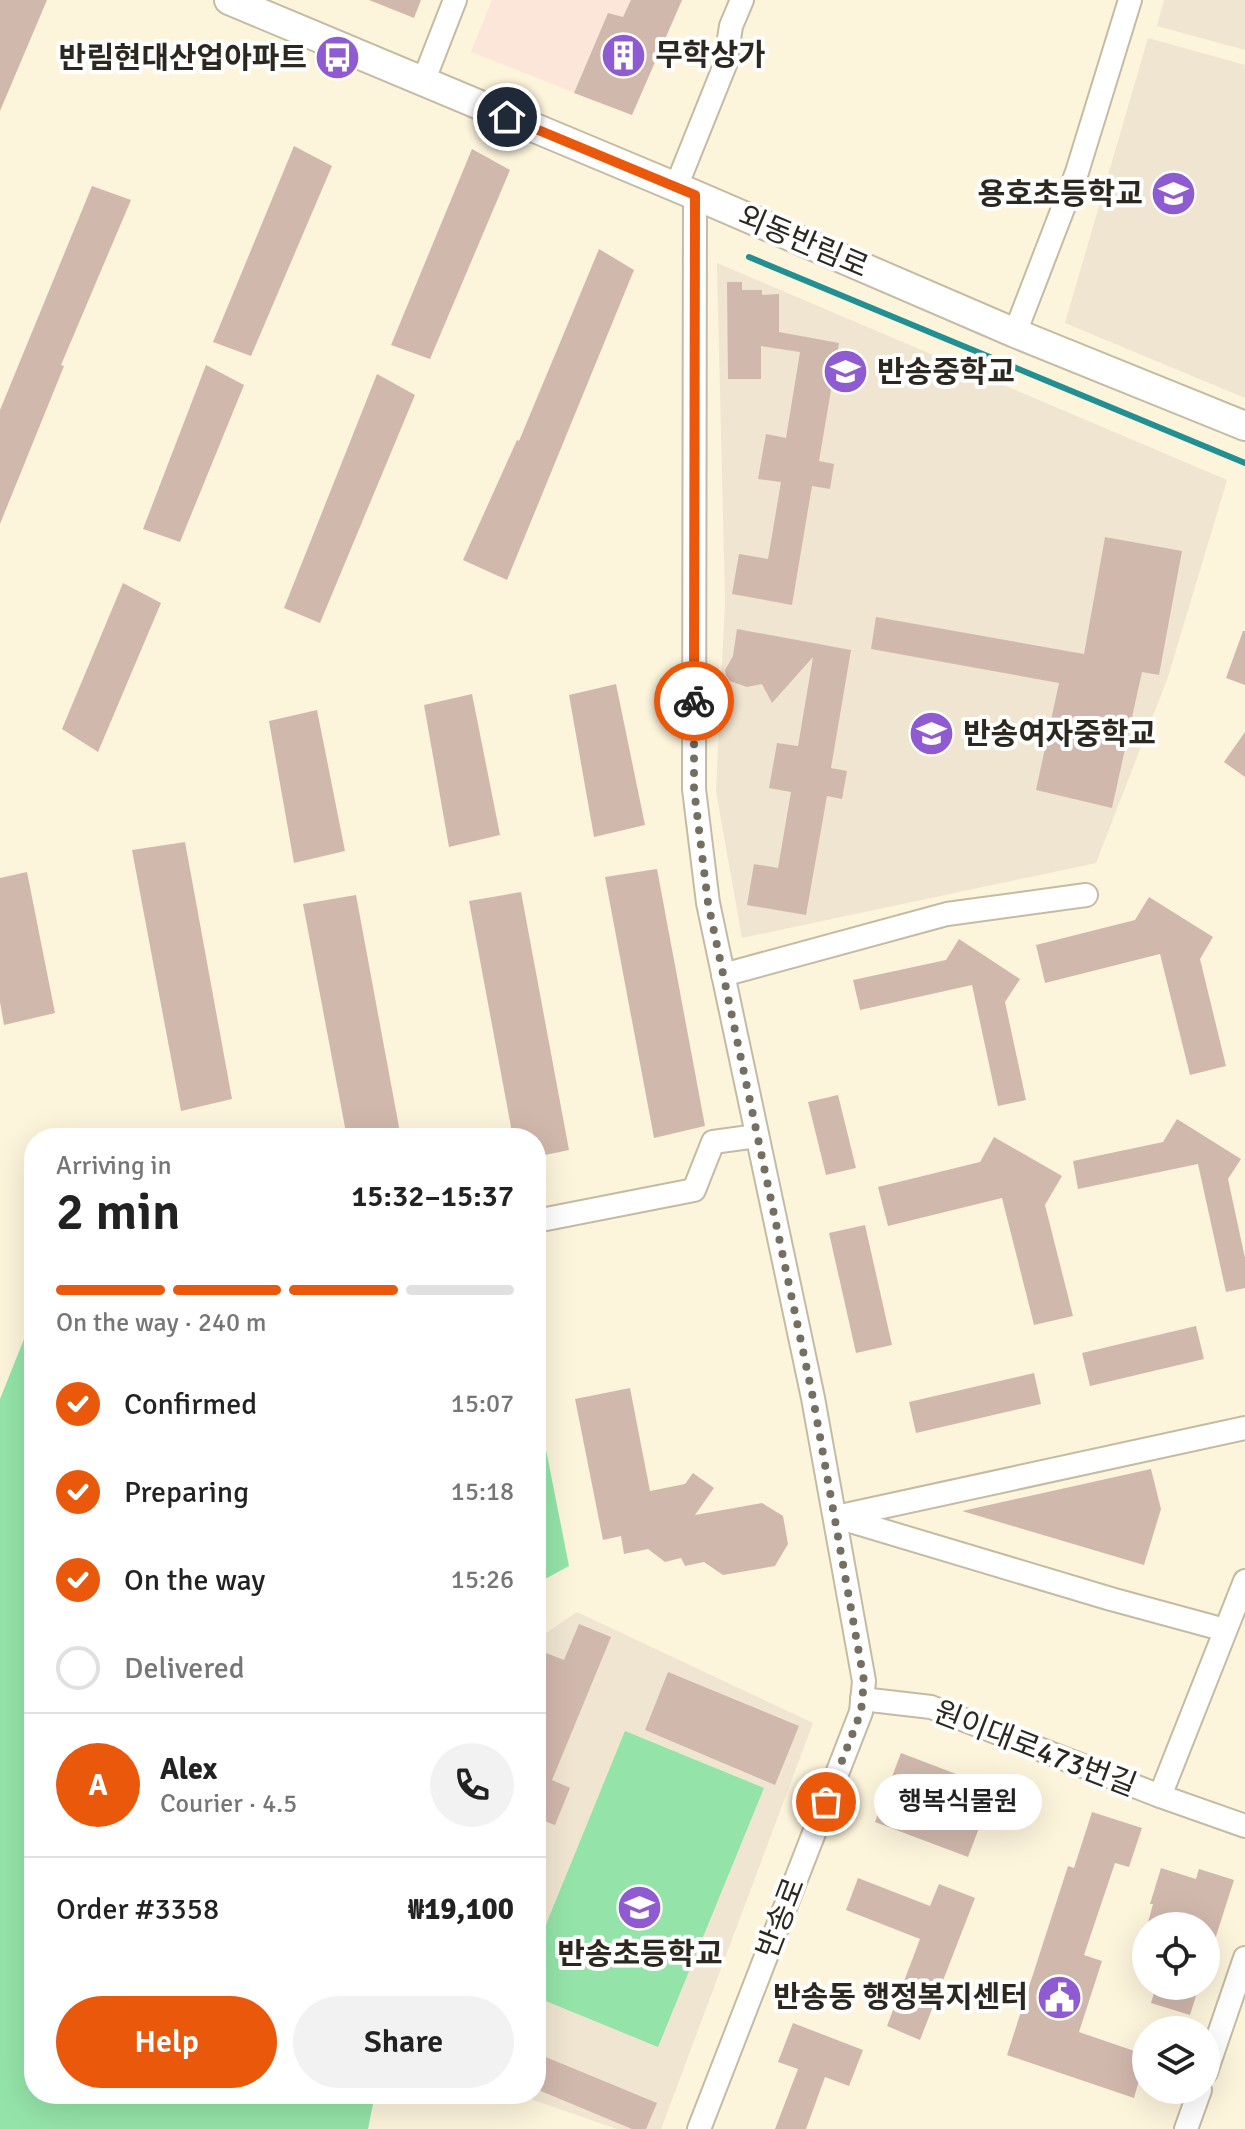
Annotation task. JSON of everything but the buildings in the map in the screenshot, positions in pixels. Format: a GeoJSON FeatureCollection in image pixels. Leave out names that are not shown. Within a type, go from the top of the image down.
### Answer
{"type":"FeatureCollection","features":[{"type":"Feature","properties":{"kind":"main road","name":"외동반림로"},"geometry":{"type":"LineString","coordinates":[[229,0],[1015,333],[1245,426]]}},
{"type":"Feature","properties":{"kind":"street"},"geometry":{"type":"LineString","coordinates":[[423,82],[455,0]]}},
{"type":"Feature","properties":{"kind":"street"},"geometry":{"type":"LineString","coordinates":[[685,191],[725,65],[731,26],[742,0]]}},
{"type":"Feature","properties":{"kind":"street"},"geometry":{"type":"LineString","coordinates":[[1015,333],[1077,172],[1130,0]]}},
{"type":"Feature","properties":{"kind":"street","name":"반송로"},"geometry":{"type":"LineString","coordinates":[[685,191],[694,789],[708,903],[813,1398],[864,1681],[861,1712],[699,2129]]}},
{"type":"Feature","properties":{"kind":"street"},"geometry":{"type":"LineString","coordinates":[[723,975],[947,914],[1086,895]]}},
{"type":"Feature","properties":{"kind":"street"},"geometry":{"type":"LineString","coordinates":[[546,1219],[694,1190],[713,1142],[757,1136]]}},
{"type":"Feature","properties":{"kind":"street"},"geometry":{"type":"LineString","coordinates":[[836,1517],[1245,1428]]}},
{"type":"Feature","properties":{"kind":"street"},"geometry":{"type":"LineString","coordinates":[[836,1517],[1225,1630]]}},
{"type":"Feature","properties":{"kind":"street","name":"원이대로473번길"},"geometry":{"type":"LineString","coordinates":[[1160,1796],[1245,1581]]}},
{"type":"Feature","properties":{"kind":"street","name":"원이대로473번길"},"geometry":{"type":"LineString","coordinates":[[862,1699],[931,1707],[1245,1826]]}},
{"type":"Feature","properties":{"kind":"street"},"geometry":{"type":"LineString","coordinates":[[1220,2031],[1245,1958]]}},
{"type":"Feature","properties":{"kind":"street"},"geometry":{"type":"LineString","coordinates":[[1186,2129],[1195,2104]]}},
{"type":"Feature","properties":{"kind":"shaded area"},"geometry":{"type":"Polygon","coordinates":[[[492,0],[682,0],[632,115],[471,52],[492,0]]]}},
{"type":"Feature","properties":{"kind":"shaded area"},"geometry":{"type":"Polygon","coordinates":[[[1164,0],[1245,0],[1245,50],[1157,26],[1164,0]]]}},
{"type":"Feature","properties":{"kind":"shaded area","name":"용호초등학교"},"geometry":{"type":"Polygon","coordinates":[[[1148,38],[1245,65],[1245,398],[1065,323],[1148,38]]]}},
{"type":"Feature","properties":{"kind":"shaded area"},"geometry":{"type":"Polygon","coordinates":[[[717,263],[1227,480],[1168,677],[1096,863],[742,938],[716,791],[725,602],[717,263]]]}},
{"type":"Feature","properties":{"kind":"shaded area","name":"반송초등학교"},"geometry":{"type":"Polygon","coordinates":[[[577,1612],[813,1723],[661,2129],[617,2129],[545,2104],[546,1633],[577,1612]]]}},
{"type":"Feature","properties":{"kind":"green space"},"geometry":{"type":"Polygon","coordinates":[[[24,1339],[24,2104],[373,2104],[368,2129],[0,2129],[0,1399],[24,1339]]]}},
{"type":"Feature","properties":{"kind":"green space"},"geometry":{"type":"Polygon","coordinates":[[[546,1450],[569,1566],[546,1579],[546,1450]]]}},
{"type":"Feature","properties":{"kind":"green space"},"geometry":{"type":"Polygon","coordinates":[[[625,1731],[764,1788],[658,2047],[546,2001],[546,1925],[625,1731]]]}},
{"type":"Feature","properties":{"kind":"waterway"},"geometry":{"type":"LineString","coordinates":[[749,257],[1245,463]]}},
{"type":"Feature","properties":{"kind":"way so far"},"geometry":{"type":"LineString","coordinates":[[694,701],[694,789],[708,903],[813,1398],[864,1681],[861,1712],[826,1802]]}},
{"type":"Feature","properties":{"kind":"place","name":"무학상가"},"geometry":{"type":"Point","coordinates":[624,55]}},
{"type":"Feature","properties":{"kind":"place","name":"반림현대산업아파트"},"geometry":{"type":"Point","coordinates":[338,58]}},
{"type":"Feature","properties":{"kind":"place","name":"용호초등학교"},"geometry":{"type":"Point","coordinates":[1174,194]}},
{"type":"Feature","properties":{"kind":"place","name":"반송중학교"},"geometry":{"type":"Point","coordinates":[846,372]}},
{"type":"Feature","properties":{"kind":"place","name":"반송여자중학교"},"geometry":{"type":"Point","coordinates":[932,734]}},
{"type":"Feature","properties":{"kind":"place","name":"행복식물원"},"geometry":{"type":"Point","coordinates":[826,1802]}},
{"type":"Feature","properties":{"kind":"place","name":"반송초등학교"},"geometry":{"type":"Point","coordinates":[640,1908]}},
{"type":"Feature","properties":{"kind":"place","name":"반송동 행정복지센터"},"geometry":{"type":"Point","coordinates":[1059,1997]}},
{"type":"Feature","properties":{"kind":"route"},"geometry":{"type":"LineString","coordinates":[[507,117],[695,195],[694,701]]}}]}
